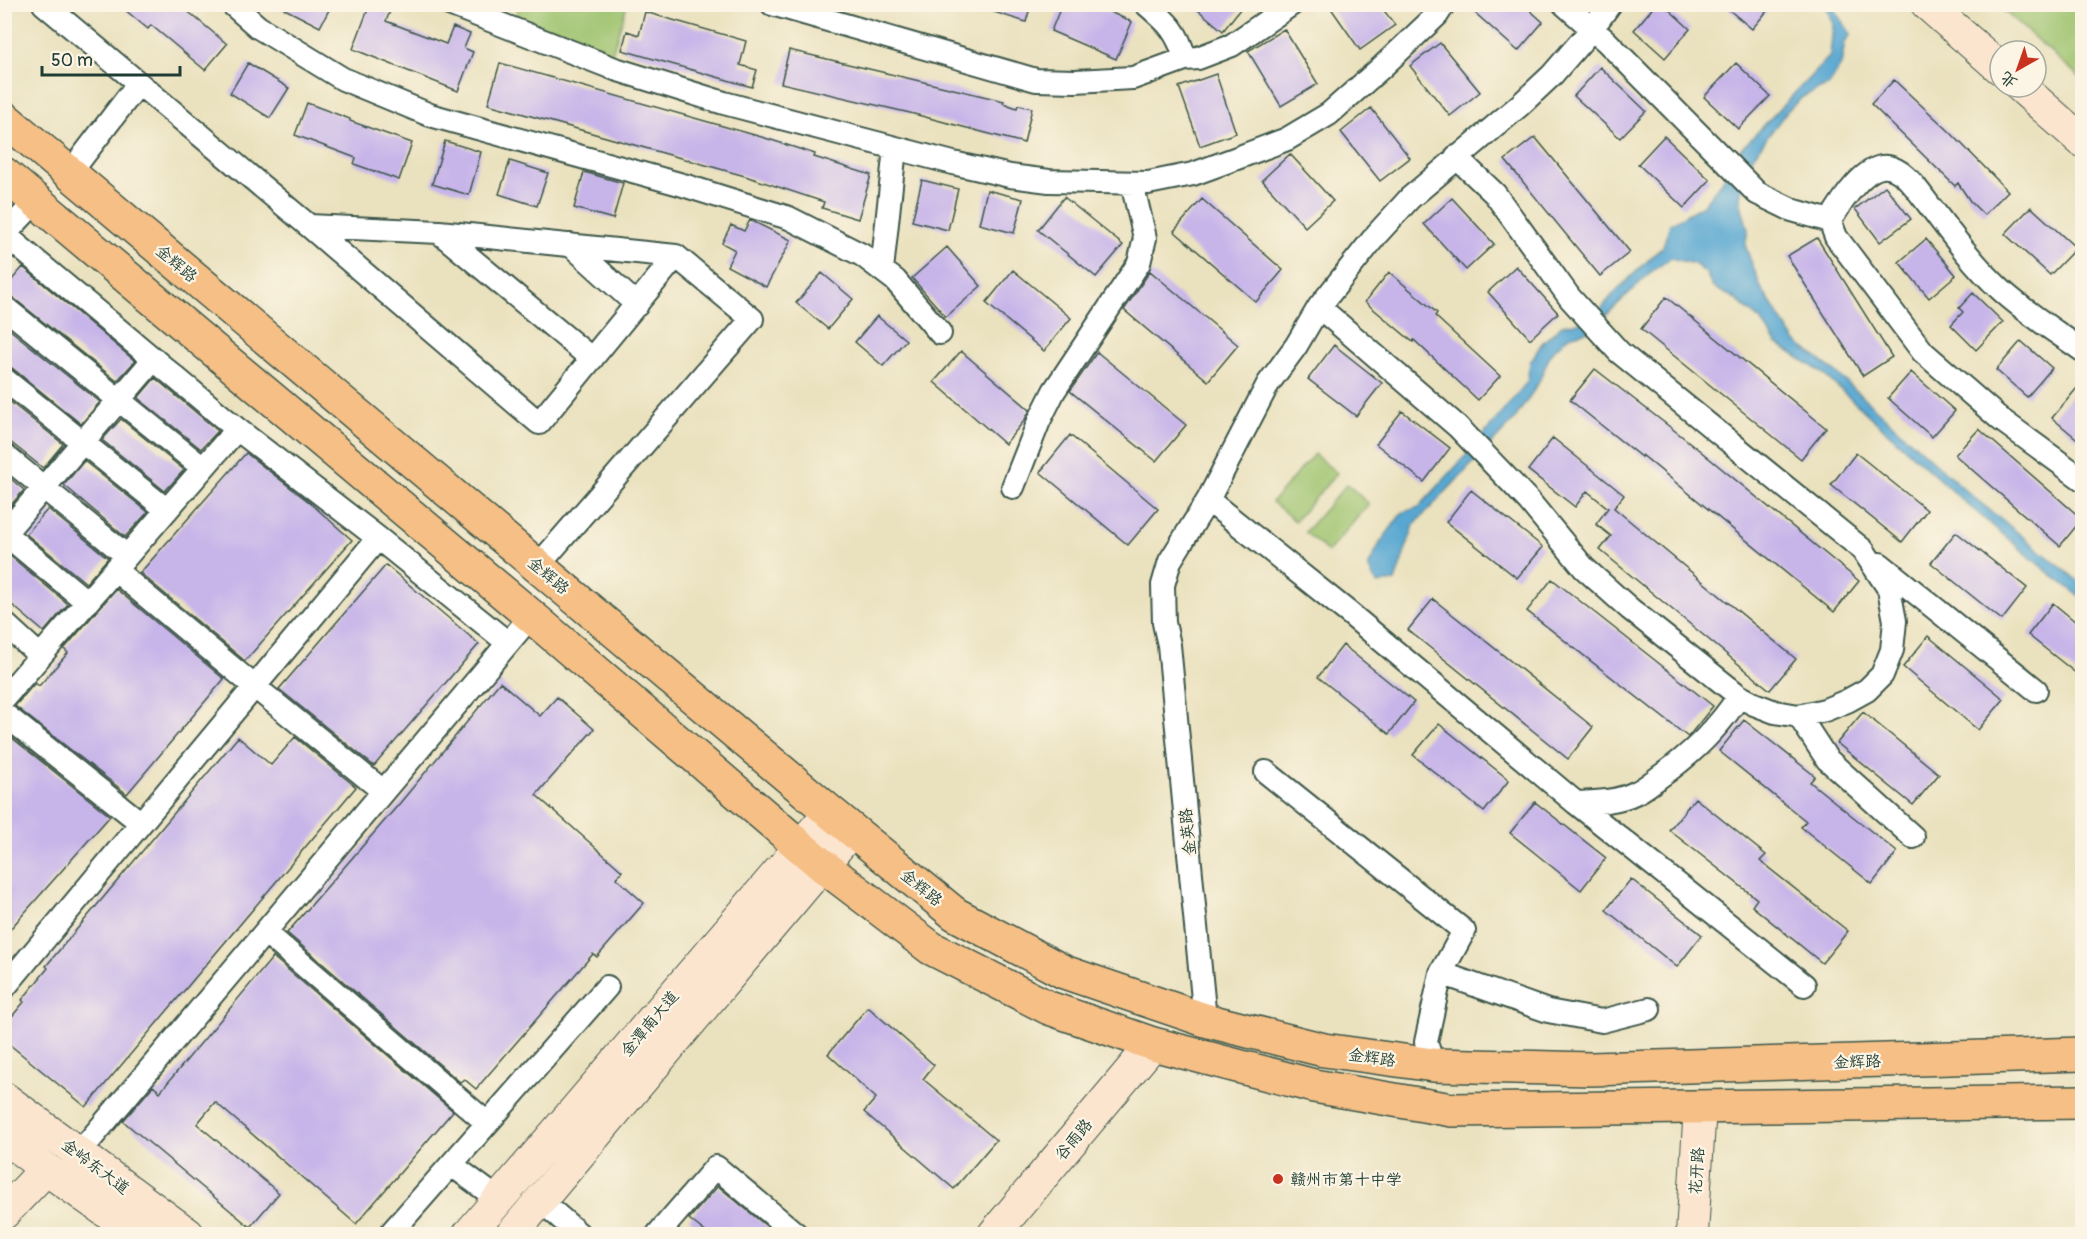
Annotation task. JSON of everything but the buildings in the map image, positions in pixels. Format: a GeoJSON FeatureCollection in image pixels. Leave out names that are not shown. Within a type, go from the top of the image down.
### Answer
{"type":"FeatureCollection","features":[{"type":"Feature","properties":{"kind":"main road"},"geometry":{"type":"LineString","coordinates":[[1927,4],[1988,57]]}},
{"type":"Feature","properties":{"kind":"main road"},"geometry":{"type":"LineString","coordinates":[[1955,4],[1995,39]]}},
{"type":"Feature","properties":{"kind":"main road"},"geometry":{"type":"LineString","coordinates":[[2048,85],[2082,115]]}},
{"type":"Feature","properties":{"kind":"main road"},"geometry":{"type":"LineString","coordinates":[[2035,99],[2082,141]]}},
{"type":"Feature","properties":{"kind":"main road","name":"金辉路"},"geometry":{"type":"LineString","coordinates":[[4,118],[841,821],[955,914],[1064,972],[1205,1020],[1324,1050],[1433,1065],[1591,1070],[2082,1054]]}},
{"type":"Feature","properties":{"kind":"main road"},"geometry":{"type":"LineString","coordinates":[[4,174],[531,616],[811,855],[931,948],[1048,1008],[1153,1044],[1314,1086],[1452,1110],[2082,1102]]}},
{"type":"Feature","properties":{"kind":"main road","name":"金潭南大道"},"geometry":{"type":"LineString","coordinates":[[470,1234],[841,821]]}},
{"type":"Feature","properties":{"kind":"main road","name":"金潭南大道"},"geometry":{"type":"LineString","coordinates":[[512,1234],[541,1201],[811,855]]}},
{"type":"Feature","properties":{"kind":"main road","name":"谷雨路"},"geometry":{"type":"LineString","coordinates":[[994,1234],[1153,1044]]}},
{"type":"Feature","properties":{"kind":"main road","name":"金岭东大道"},"geometry":{"type":"LineString","coordinates":[[4,1098],[79,1153],[154,1224],[188,1234]]}},
{"type":"Feature","properties":{"kind":"main road","name":"花开路"},"geometry":{"type":"LineString","coordinates":[[1692,1234],[1700,1107]]}},
{"type":"Feature","properties":{"kind":"main road","name":"金岭东大道"},"geometry":{"type":"LineString","coordinates":[[4,1137],[138,1234]]}},
{"type":"Feature","properties":{"kind":"main road"},"geometry":{"type":"LineString","coordinates":[[4,1213],[46,1169]]}},
{"type":"Feature","properties":{"kind":"street"},"geometry":{"type":"LineString","coordinates":[[44,4],[539,423],[676,256]]}},
{"type":"Feature","properties":{"kind":"street"},"geometry":{"type":"LineString","coordinates":[[232,4],[258,27],[343,79],[430,116],[683,185],[789,218],[862,255],[882,270],[895,280],[940,333]]}},
{"type":"Feature","properties":{"kind":"street"},"geometry":{"type":"LineString","coordinates":[[449,4],[615,69],[724,103],[895,148],[1010,176],[1059,181],[1132,183],[1148,183],[1192,174],[1287,139],[1329,114],[1437,15],[1444,4]]}},
{"type":"Feature","properties":{"kind":"street"},"geometry":{"type":"LineString","coordinates":[[771,4],[1036,80],[1075,81],[1133,78],[1185,59],[1198,58],[1232,45],[1292,4]]}},
{"type":"Feature","properties":{"kind":"street"},"geometry":{"type":"LineString","coordinates":[[1146,4],[1171,25],[1181,42],[1185,59]]}},
{"type":"Feature","properties":{"kind":"street"},"geometry":{"type":"LineString","coordinates":[[1564,4],[1607,42],[1757,193],[1792,210],[1830,221]]}},
{"type":"Feature","properties":{"kind":"street","name":"金英路"},"geometry":{"type":"LineString","coordinates":[[1205,1020],[1169,645],[1164,623],[1163,585],[1170,561],[1208,500],[1268,384],[1296,346],[1319,308],[1377,234],[1410,198],[1552,75],[1610,4]]}},
{"type":"Feature","properties":{"kind":"street"},"geometry":{"type":"LineString","coordinates":[[70,173],[138,84]]}},
{"type":"Feature","properties":{"kind":"street"},"geometry":{"type":"LineString","coordinates":[[882,270],[895,148]]}},
{"type":"Feature","properties":{"kind":"street"},"geometry":{"type":"LineString","coordinates":[[1456,157],[1495,194],[1570,298],[1619,352],[2036,690]]}},
{"type":"Feature","properties":{"kind":"street"},"geometry":{"type":"LineString","coordinates":[[1830,221],[1842,200],[1860,179],[1877,168],[1891,167],[1907,178],[1974,262],[2001,290],[2045,325],[2082,350]]}},
{"type":"Feature","properties":{"kind":"street"},"geometry":{"type":"LineString","coordinates":[[1013,487],[1039,421],[1054,392],[1139,263],[1145,238],[1132,183]]}},
{"type":"Feature","properties":{"kind":"street"},"geometry":{"type":"LineString","coordinates":[[37,200],[4,234],[237,429],[378,538],[508,643]]}},
{"type":"Feature","properties":{"kind":"street"},"geometry":{"type":"LineString","coordinates":[[1830,221],[1836,237],[1923,352],[2000,419],[2082,479]]}},
{"type":"Feature","properties":{"kind":"street"},"geometry":{"type":"LineString","coordinates":[[309,226],[439,232],[676,256],[752,320],[538,566]]}},
{"type":"Feature","properties":{"kind":"street"},"geometry":{"type":"LineString","coordinates":[[439,232],[592,359]]}},
{"type":"Feature","properties":{"kind":"street"},"geometry":{"type":"LineString","coordinates":[[570,245],[637,305]]}},
{"type":"Feature","properties":{"kind":"street"},"geometry":{"type":"LineString","coordinates":[[4,308],[203,468]]}},
{"type":"Feature","properties":{"kind":"street"},"geometry":{"type":"LineString","coordinates":[[1319,308],[1458,427],[1491,459],[1584,567],[1630,609],[1739,696],[1775,712],[1799,716],[1825,710],[1847,701],[1867,690],[1882,675],[1892,651],[1895,621],[1889,589],[1863,550]]}},
{"type":"Feature","properties":{"kind":"street"},"geometry":{"type":"LineString","coordinates":[[87,602],[5,534],[154,359]]}},
{"type":"Feature","properties":{"kind":"street"},"geometry":{"type":"LineString","coordinates":[[4,379],[167,510]]}},
{"type":"Feature","properties":{"kind":"street"},"geometry":{"type":"LineString","coordinates":[[4,698],[237,429]]}},
{"type":"Feature","properties":{"kind":"street"},"geometry":{"type":"LineString","coordinates":[[4,455],[44,487],[121,563],[255,687],[383,791]]}},
{"type":"Feature","properties":{"kind":"street"},"geometry":{"type":"LineString","coordinates":[[1208,500],[1349,613],[1576,803],[1804,985]]}},
{"type":"Feature","properties":{"kind":"street"},"geometry":{"type":"LineString","coordinates":[[4,988],[378,538]]}},
{"type":"Feature","properties":{"kind":"street"},"geometry":{"type":"LineString","coordinates":[[79,1153],[531,616]]}},
{"type":"Feature","properties":{"kind":"street"},"geometry":{"type":"LineString","coordinates":[[4,623],[40,656]]}},
{"type":"Feature","properties":{"kind":"street"},"geometry":{"type":"LineString","coordinates":[[1576,803],[1607,801],[1636,793],[1667,772],[1703,742],[1725,718],[1739,696]]}},
{"type":"Feature","properties":{"kind":"street"},"geometry":{"type":"LineString","coordinates":[[4,714],[141,823]]}},
{"type":"Feature","properties":{"kind":"street"},"geometry":{"type":"LineString","coordinates":[[1799,716],[1827,759],[1913,837]]}},
{"type":"Feature","properties":{"kind":"street"},"geometry":{"type":"LineString","coordinates":[[1266,772],[1464,931],[1440,974],[1426,1042],[1433,1065]]}},
{"type":"Feature","properties":{"kind":"street"},"geometry":{"type":"LineString","coordinates":[[265,932],[487,1123]]}},
{"type":"Feature","properties":{"kind":"street"},"geometry":{"type":"LineString","coordinates":[[1440,974],[1548,1011],[1602,1021],[1649,1009]]}},
{"type":"Feature","properties":{"kind":"street"},"geometry":{"type":"LineString","coordinates":[[390,1234],[607,987]]}},
{"type":"Feature","properties":{"kind":"street"},"geometry":{"type":"LineString","coordinates":[[452,1165],[499,1200]]}},
{"type":"Feature","properties":{"kind":"street"},"geometry":{"type":"LineString","coordinates":[[669,1230],[716,1167],[796,1234]]}},
{"type":"Feature","properties":{"kind":"street"},"geometry":{"type":"LineString","coordinates":[[541,1201],[579,1234]]}},
{"type":"Feature","properties":{"kind":"green space"},"geometry":{"type":"Polygon","coordinates":[[[519,5],[627,5],[611,57],[515,17],[519,5]]]}},
{"type":"Feature","properties":{"kind":"green space"},"geometry":{"type":"Polygon","coordinates":[[[1997,5],[2082,5],[2082,79],[2048,49],[2048,39],[2036,39],[1997,5]]]}},
{"type":"Feature","properties":{"kind":"green space"},"geometry":{"type":"Polygon","coordinates":[[[1314,454],[1337,473],[1295,521],[1272,502],[1314,454]]]}},
{"type":"Feature","properties":{"kind":"green space"},"geometry":{"type":"Polygon","coordinates":[[[1347,484],[1369,504],[1328,552],[1305,532],[1347,484]]]}},
{"type":"Feature","properties":{"kind":"water"},"geometry":{"type":"Polygon","coordinates":[[[1825,5],[1831,5],[1851,34],[1845,42],[1841,65],[1829,85],[1804,96],[1787,111],[1753,156],[1742,184],[1740,200],[1748,230],[1745,245],[1761,288],[1795,341],[1833,370],[1972,496],[2082,584],[2082,598],[1963,501],[1821,372],[1776,343],[1762,322],[1734,298],[1712,287],[1706,273],[1694,264],[1671,258],[1651,272],[1591,330],[1569,336],[1551,353],[1538,384],[1514,420],[1414,525],[1395,581],[1377,584],[1368,567],[1380,543],[1402,513],[1419,507],[1472,449],[1527,382],[1530,362],[1542,343],[1562,325],[1592,320],[1614,293],[1663,246],[1670,224],[1703,205],[1725,177],[1724,167],[1830,56],[1833,24],[1825,5]]]}},
{"type":"Feature","properties":{"kind":"place","name":"赣州市第十中学"},"geometry":{"type":"Point","coordinates":[1278,1179]}}]}
